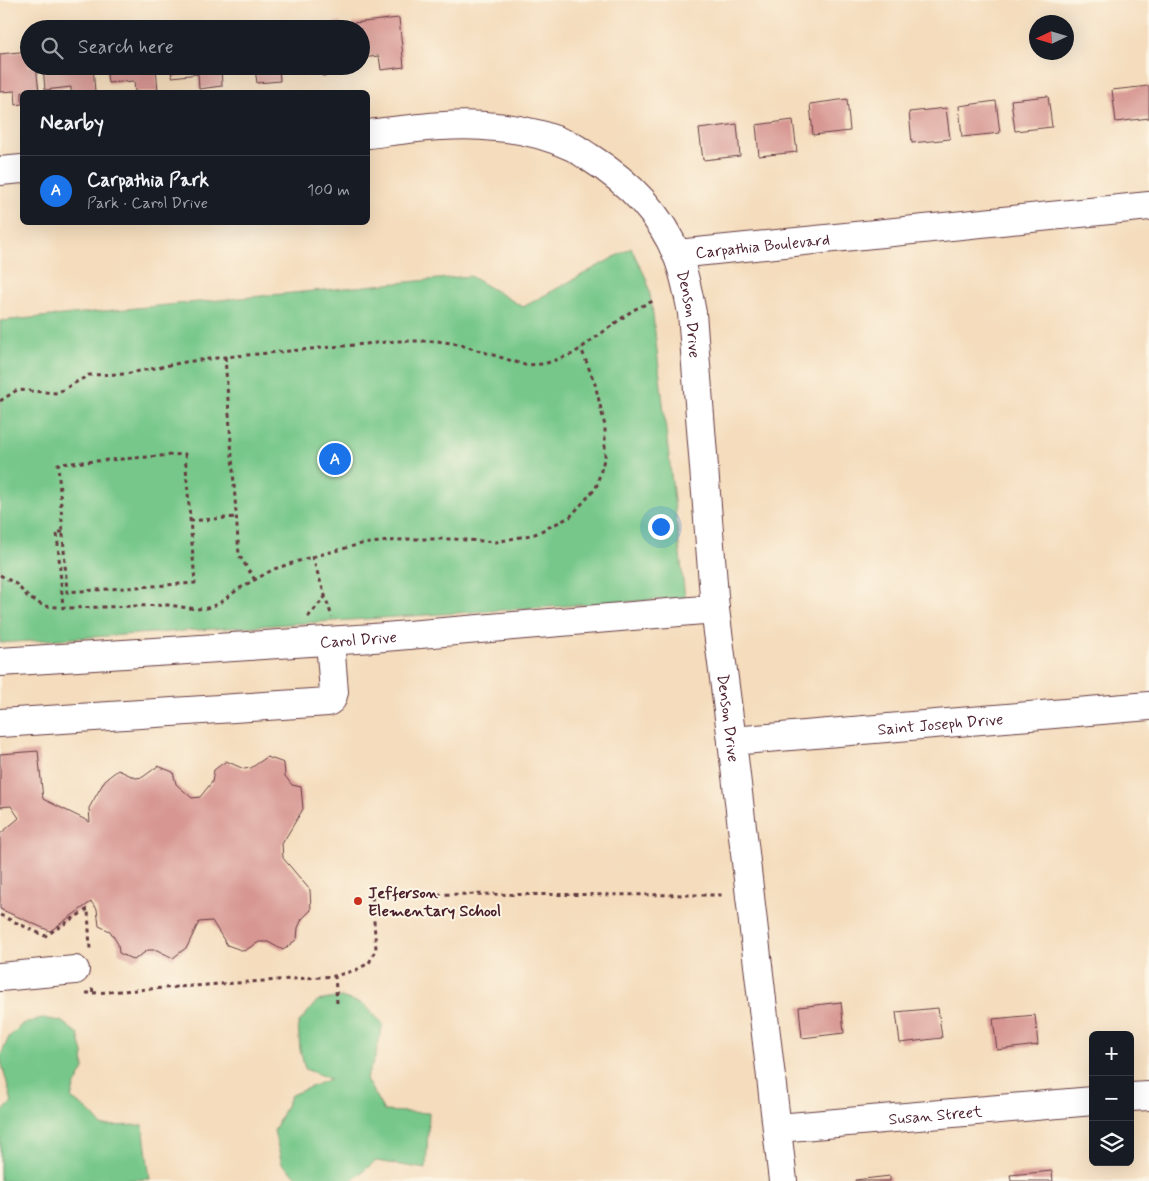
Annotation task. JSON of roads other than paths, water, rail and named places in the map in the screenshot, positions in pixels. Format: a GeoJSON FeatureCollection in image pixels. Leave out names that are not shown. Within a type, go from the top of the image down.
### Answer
{"type":"FeatureCollection","features":[{"type":"Feature","properties":{"kind":"street","name":"Carpathia Boulevard"},"geometry":{"type":"LineString","coordinates":[[370,134],[448,126],[495,126],[547,137],[574,148],[606,168],[625,184],[647,205],[663,228],[677,254],[1149,206]]}},
{"type":"Feature","properties":{"kind":"street"},"geometry":{"type":"LineString","coordinates":[[0,171],[20,169]]}},
{"type":"Feature","properties":{"kind":"street","name":"Denson Drive"},"geometry":{"type":"LineString","coordinates":[[677,254],[685,278],[692,314],[715,609],[784,1181]]}},
{"type":"Feature","properties":{"kind":"street","name":"Carol Drive"},"geometry":{"type":"LineString","coordinates":[[0,662],[336,641],[715,609]]}},
{"type":"Feature","properties":{"kind":"street"},"geometry":{"type":"LineString","coordinates":[[0,723],[328,702],[332,699],[334,692],[336,641]]}},
{"type":"Feature","properties":{"kind":"street","name":"Saint Joseph Drive"},"geometry":{"type":"LineString","coordinates":[[732,741],[1149,706]]}},
{"type":"Feature","properties":{"kind":"street"},"geometry":{"type":"LineString","coordinates":[[0,977],[75,970]]}},
{"type":"Feature","properties":{"kind":"street"},"geometry":{"type":"LineString","coordinates":[[1134,1097],[1149,1096]]}},
{"type":"Feature","properties":{"kind":"street","name":"Susan Street"},"geometry":{"type":"LineString","coordinates":[[778,1128],[1089,1101]]}},
{"type":"Feature","properties":{"kind":"place","name":"Carpathia Park"},"geometry":{"type":"Point","coordinates":[335,459]}},
{"type":"Feature","properties":{"kind":"place","name":"Jefferson Elementary School"},"geometry":{"type":"Point","coordinates":[358,901]}}]}
